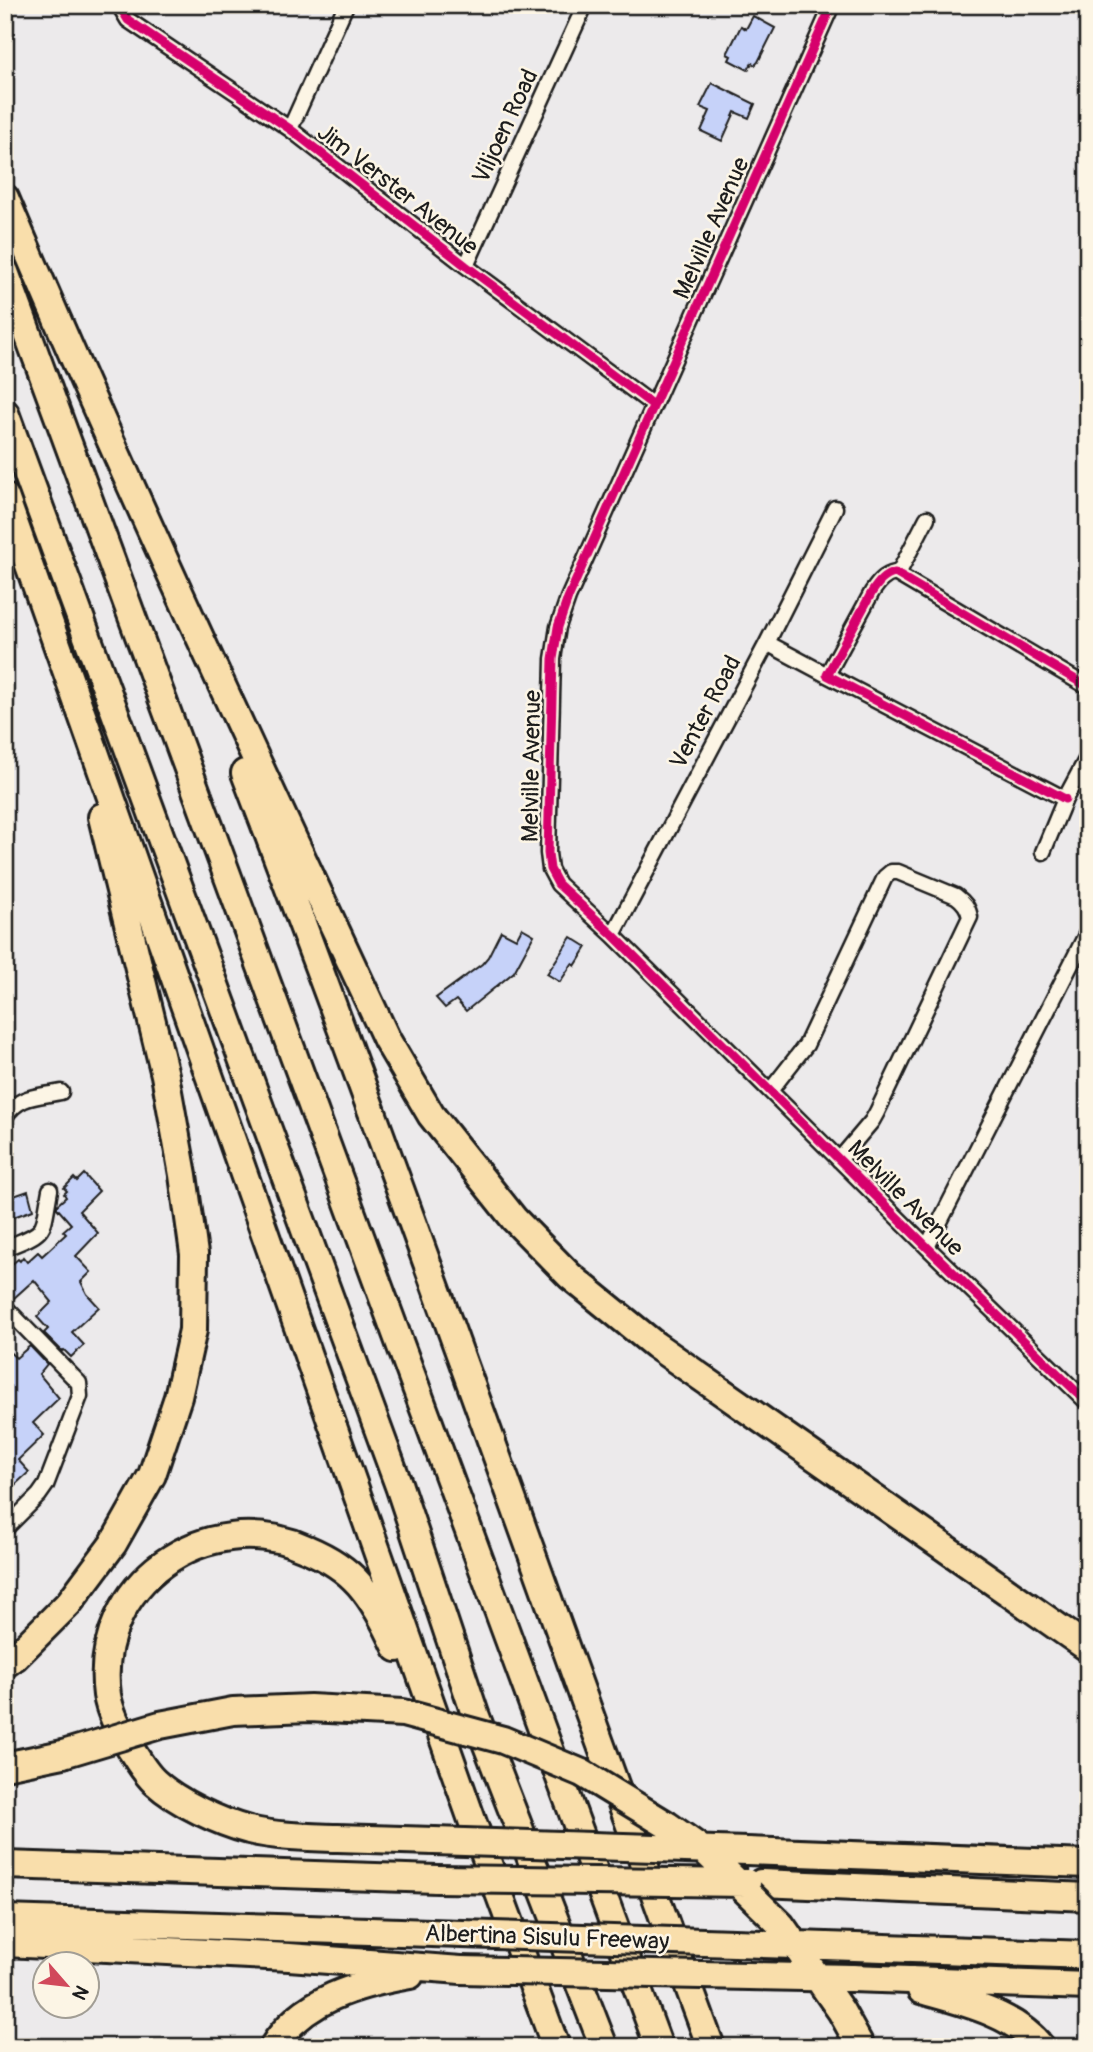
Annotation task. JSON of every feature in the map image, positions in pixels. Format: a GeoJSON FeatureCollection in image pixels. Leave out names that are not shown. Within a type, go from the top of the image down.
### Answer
{"type":"FeatureCollection","features":[{"type":"Feature","properties":{"kind":"highway"},"geometry":{"type":"LineString","coordinates":[[5,198],[159,549],[387,1041],[431,1115],[514,1219],[570,1276],[655,1345],[1088,1648]]}},
{"type":"Feature","properties":{"kind":"highway"},"geometry":{"type":"LineString","coordinates":[[5,272],[659,2047]]}},
{"type":"Feature","properties":{"kind":"highway"},"geometry":{"type":"LineString","coordinates":[[5,413],[394,1473],[475,1714],[604,2047]]}},
{"type":"Feature","properties":{"kind":"highway"},"geometry":{"type":"LineString","coordinates":[[5,497],[473,1823],[556,2047]]}},
{"type":"Feature","properties":{"kind":"highway"},"geometry":{"type":"LineString","coordinates":[[159,549],[331,997],[615,1789],[711,2047]]}},
{"type":"Feature","properties":{"kind":"highway"},"geometry":{"type":"LineString","coordinates":[[5,1664],[69,1603],[113,1544],[152,1475],[178,1397],[193,1330],[194,1254],[167,1088],[66,673]]}},
{"type":"Feature","properties":{"kind":"highway"},"geometry":{"type":"LineString","coordinates":[[473,1823],[388,1629],[359,1584],[330,1559],[292,1542],[261,1536],[229,1536],[193,1546],[165,1562],[139,1585],[123,1608],[106,1666],[107,1697],[118,1729],[155,1782],[210,1816],[250,1830],[293,1837],[1088,1864]]}},
{"type":"Feature","properties":{"kind":"highway"},"geometry":{"type":"LineString","coordinates":[[5,1766],[63,1754],[160,1725],[233,1711],[310,1708],[403,1713],[503,1740],[582,1773],[707,1853],[781,1925],[841,2011],[861,2047]]}},
{"type":"Feature","properties":{"kind":"highway"},"geometry":{"type":"LineString","coordinates":[[5,1865],[437,1879],[761,1883],[1088,1897]]}},
{"type":"Feature","properties":{"kind":"highway","name":"Albertina Sisulu Freeway"},"geometry":{"type":"LineString","coordinates":[[5,1919],[1088,1955]]}},
{"type":"Feature","properties":{"kind":"highway"},"geometry":{"type":"LineString","coordinates":[[5,1943],[289,1957],[457,1970],[1088,1986]]}},
{"type":"Feature","properties":{"kind":"highway"},"geometry":{"type":"LineString","coordinates":[[273,2047],[300,2015],[325,1998],[354,1987],[407,1976],[457,1970]]}},
{"type":"Feature","properties":{"kind":"highway"},"geometry":{"type":"LineString","coordinates":[[531,1979],[549,2047]]}},
{"type":"Feature","properties":{"kind":"highway"},"geometry":{"type":"LineString","coordinates":[[882,1979],[962,2002],[1004,2018],[1036,2040],[1041,2047]]}},
{"type":"Feature","properties":{"kind":"street","name":"Jim Verster Avenue"},"geometry":{"type":"LineString","coordinates":[[120,5],[128,20],[290,129],[466,266],[653,405]]}},
{"type":"Feature","properties":{"kind":"street"},"geometry":{"type":"LineString","coordinates":[[290,129],[346,5]]}},
{"type":"Feature","properties":{"kind":"street","name":"Viljoen Road"},"geometry":{"type":"LineString","coordinates":[[466,266],[585,5]]}},
{"type":"Feature","properties":{"kind":"street","name":"Melville Avenue"},"geometry":{"type":"LineString","coordinates":[[832,5],[653,405],[568,598],[558,627],[553,659],[548,853],[550,869],[558,884],[613,935],[927,1247],[1087,1399]]}},
{"type":"Feature","properties":{"kind":"street","name":"Venter Road"},"geometry":{"type":"LineString","coordinates":[[613,935],[835,508]]}},
{"type":"Feature","properties":{"kind":"street"},"geometry":{"type":"LineString","coordinates":[[898,574],[927,517]]}},
{"type":"Feature","properties":{"kind":"street"},"geometry":{"type":"LineString","coordinates":[[827,675],[872,592],[889,574],[898,574],[1088,687]]}},
{"type":"Feature","properties":{"kind":"street"},"geometry":{"type":"LineString","coordinates":[[767,643],[1065,799]]}},
{"type":"Feature","properties":{"kind":"street"},"geometry":{"type":"LineString","coordinates":[[1043,852],[1065,799],[1088,756]]}},
{"type":"Feature","properties":{"kind":"street"},"geometry":{"type":"LineString","coordinates":[[770,1091],[806,1045],[885,877],[891,872],[898,872],[957,896],[963,901],[969,909],[970,917],[877,1112],[839,1160]]}},
{"type":"Feature","properties":{"kind":"street"},"geometry":{"type":"LineString","coordinates":[[927,1247],[1088,931]]}},
{"type":"Feature","properties":{"kind":"street"},"geometry":{"type":"LineString","coordinates":[[5,1117],[21,1100],[61,1092]]}},
{"type":"Feature","properties":{"kind":"street"},"geometry":{"type":"LineString","coordinates":[[5,1248],[40,1232],[44,1226],[50,1190]]}},
{"type":"Feature","properties":{"kind":"street"},"geometry":{"type":"LineString","coordinates":[[5,1529],[46,1485],[80,1396],[79,1384],[6,1310]]}},
{"type":"Feature","properties":{"kind":"building"},"geometry":{"type":"Polygon","coordinates":[[[753,16],[775,28],[758,62],[755,65],[752,63],[748,70],[729,60],[731,56],[727,54],[741,26],[746,29],[753,16]]]}},
{"type":"Feature","properties":{"kind":"building"},"geometry":{"type":"Polygon","coordinates":[[[712,83],[755,104],[749,118],[735,112],[722,141],[701,131],[710,111],[700,107],[712,83]]]}},
{"type":"Feature","properties":{"kind":"building"},"geometry":{"type":"Polygon","coordinates":[[[522,928],[534,935],[514,972],[466,1011],[456,1000],[445,1008],[436,998],[482,964],[501,931],[516,939],[522,928]]]}},
{"type":"Feature","properties":{"kind":"building"},"geometry":{"type":"Polygon","coordinates":[[[571,937],[587,947],[575,966],[572,964],[560,982],[547,974],[571,937]]]}},
{"type":"Feature","properties":{"kind":"building"},"geometry":{"type":"Polygon","coordinates":[[[84,1174],[99,1191],[79,1211],[98,1233],[76,1256],[91,1272],[81,1282],[87,1294],[99,1307],[72,1332],[84,1345],[71,1357],[44,1333],[48,1329],[37,1317],[52,1302],[34,1280],[14,1298],[5,1288],[5,1270],[23,1257],[27,1262],[38,1252],[42,1256],[66,1234],[63,1231],[71,1224],[57,1205],[66,1197],[64,1194],[67,1191],[64,1188],[74,1178],[77,1181],[84,1174]]]}},
{"type":"Feature","properties":{"kind":"building"},"geometry":{"type":"Polygon","coordinates":[[[28,1191],[33,1210],[5,1220],[5,1199],[28,1191]]]}},
{"type":"Feature","properties":{"kind":"building"},"geometry":{"type":"Polygon","coordinates":[[[30,1346],[47,1364],[39,1374],[59,1398],[33,1423],[44,1435],[18,1460],[29,1472],[5,1494],[5,1348],[16,1358],[30,1346]]]}},
{"type":"Feature","properties":{"kind":"cycle path"},"geometry":{"type":"LineString","coordinates":[[119,5],[128,20],[290,129],[466,266],[653,405]]}},
{"type":"Feature","properties":{"kind":"cycle path"},"geometry":{"type":"LineString","coordinates":[[832,5],[568,598],[558,627],[553,659],[548,853],[550,869],[558,884],[1088,1403]]}},
{"type":"Feature","properties":{"kind":"cycle path"},"geometry":{"type":"LineString","coordinates":[[1065,799],[827,675],[872,592],[884,578],[895,573],[1088,687]]}}]}
